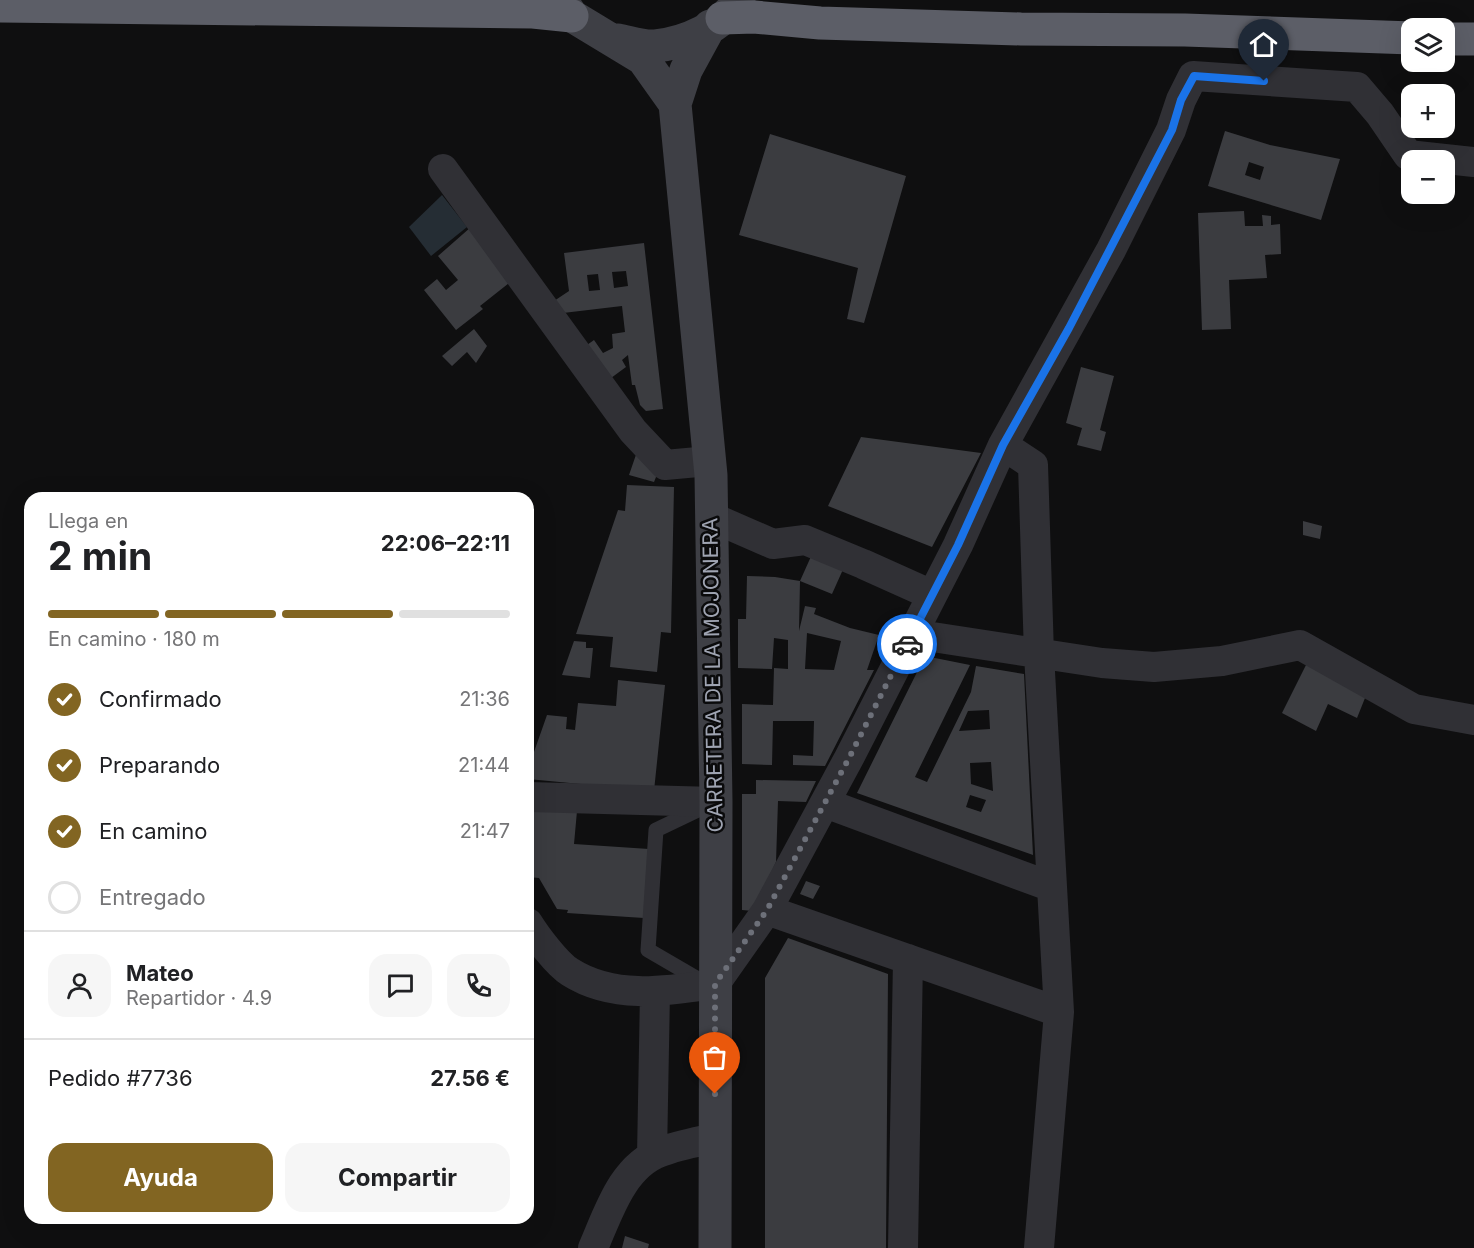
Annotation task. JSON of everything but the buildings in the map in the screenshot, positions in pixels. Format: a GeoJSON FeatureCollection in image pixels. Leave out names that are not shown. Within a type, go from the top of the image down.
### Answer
{"type":"FeatureCollection","features":[{"type":"Feature","properties":{"kind":"highway"},"geometry":{"type":"LineString","coordinates":[[0,6],[534,12],[567,8]]}},
{"type":"Feature","properties":{"kind":"highway"},"geometry":{"type":"LineString","coordinates":[[724,15],[855,24],[1021,29],[1185,30],[1401,38]]}},
{"type":"Feature","properties":{"kind":"highway"},"geometry":{"type":"LineString","coordinates":[[1455,39],[1474,39]]}},
{"type":"Feature","properties":{"kind":"street","name":"CARRETERA DE LA MOJONERA"},"geometry":{"type":"LineString","coordinates":[[567,8],[643,59],[675,104]]}},
{"type":"Feature","properties":{"kind":"street","name":"CARRETERA DE LA MOJONERA"},"geometry":{"type":"LineString","coordinates":[[715,1248],[712,984],[716,802],[711,517],[709,461],[675,104],[686,70],[724,15]]}},
{"type":"Feature","properties":{"kind":"street"},"geometry":{"type":"LineString","coordinates":[[610,39],[654,46],[696,36],[724,15]]}},
{"type":"Feature","properties":{"kind":"street"},"geometry":{"type":"LineString","coordinates":[[534,932],[569,972],[608,988],[655,992],[712,984],[767,910],[825,803],[958,545],[1003,445],[1111,250],[1172,130],[1181,100],[1194,76],[1357,87],[1380,114],[1408,155],[1474,162]]}},
{"type":"Feature","properties":{"kind":"street"},"geometry":{"type":"LineString","coordinates":[[443,169],[633,431],[665,465],[709,461]]}},
{"type":"Feature","properties":{"kind":"street"},"geometry":{"type":"LineString","coordinates":[[1003,445],[1033,465],[1039,654],[1059,1012],[1039,1248]]}},
{"type":"Feature","properties":{"kind":"street"},"geometry":{"type":"LineString","coordinates":[[711,517],[773,544],[805,540],[932,596]]}},
{"type":"Feature","properties":{"kind":"street"},"geometry":{"type":"LineString","coordinates":[[913,634],[1102,663],[1154,667],[1222,661],[1300,645],[1414,709],[1474,720]]}},
{"type":"Feature","properties":{"kind":"street"},"geometry":{"type":"LineString","coordinates":[[534,797],[716,802]]}},
{"type":"Feature","properties":{"kind":"street"},"geometry":{"type":"LineString","coordinates":[[825,803],[1052,887]]}},
{"type":"Feature","properties":{"kind":"street"},"geometry":{"type":"LineString","coordinates":[[767,910],[1059,1012]]}},
{"type":"Feature","properties":{"kind":"street"},"geometry":{"type":"LineString","coordinates":[[903,1248],[908,959]]}},
{"type":"Feature","properties":{"kind":"street"},"geometry":{"type":"LineString","coordinates":[[652,1156],[655,992]]}},
{"type":"Feature","properties":{"kind":"street"},"geometry":{"type":"LineString","coordinates":[[594,1248],[617,1194],[640,1163],[675,1147],[715,1138]]}},
{"type":"Feature","properties":{"kind":"lane"},"geometry":{"type":"LineString","coordinates":[[712,984],[648,950],[656,830],[716,802]]}},
{"type":"Feature","properties":{"kind":"shaded area"},"geometry":{"type":"Polygon","coordinates":[[[442,195],[467,227],[431,256],[409,227],[442,195]]]}},
{"type":"Feature","properties":{"kind":"way so far"},"geometry":{"type":"LineString","coordinates":[[715,1094],[715,984],[767,910],[907,644]]}},
{"type":"Feature","properties":{"kind":"route"},"geometry":{"type":"LineString","coordinates":[[907,644],[958,545],[1003,445],[1111,250],[1172,130],[1181,100],[1194,76],[1264,81]]}}]}
